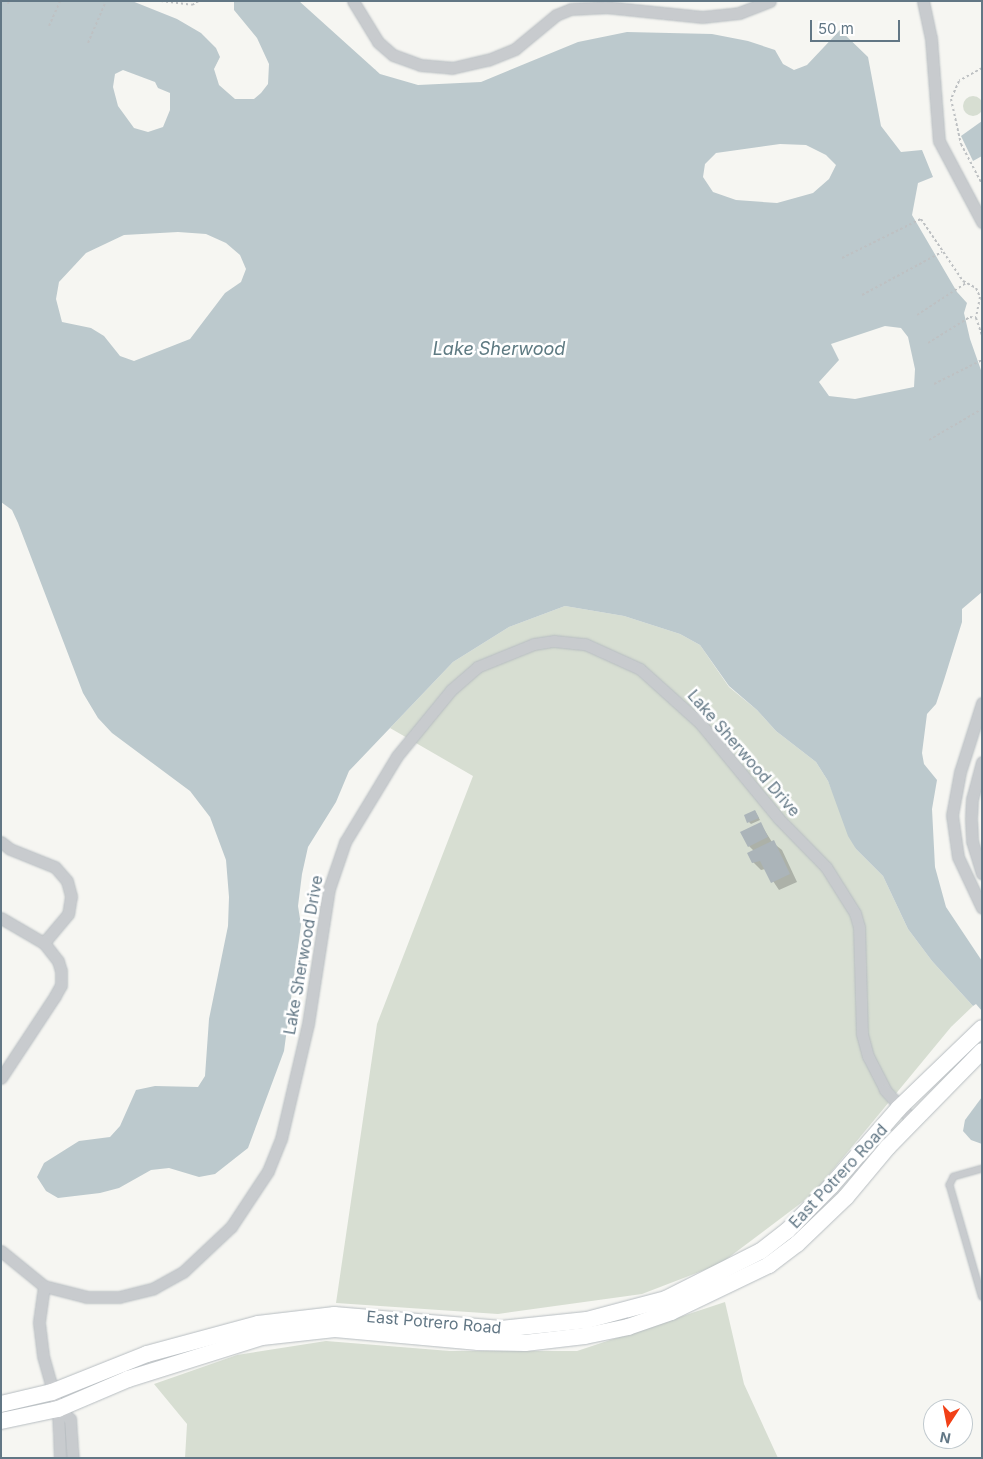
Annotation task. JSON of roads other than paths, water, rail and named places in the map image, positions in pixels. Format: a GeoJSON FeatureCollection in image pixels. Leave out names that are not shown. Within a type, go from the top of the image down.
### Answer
{"type":"FeatureCollection","features":[{"type":"Feature","properties":{"kind":"street"},"geometry":{"type":"LineString","coordinates":[[353,1],[378,42],[393,55],[420,65],[452,68],[488,60],[515,49],[556,15],[571,9],[605,7],[702,17],[739,13],[770,1]]}},
{"type":"Feature","properties":{"kind":"street"},"geometry":{"type":"LineString","coordinates":[[923,1],[931,38],[939,141],[982,222]]}},
{"type":"Feature","properties":{"kind":"street","name":"Lake Sherwood Drive"},"geometry":{"type":"LineString","coordinates":[[1,1251],[44,1286],[87,1297],[138,1293],[183,1272],[231,1227],[268,1171],[281,1139],[308,1024],[329,889],[345,842],[397,756],[451,690],[478,668],[534,644],[554,641],[586,644],[608,652],[640,669],[700,723],[779,819],[826,866],[855,913],[859,927],[864,1044],[872,1066],[900,1108],[913,1121]]}},
{"type":"Feature","properties":{"kind":"street"},"geometry":{"type":"LineString","coordinates":[[982,703],[960,772],[952,815],[958,857],[982,908]]}},
{"type":"Feature","properties":{"kind":"street"},"geometry":{"type":"LineString","coordinates":[[982,762],[972,799],[971,819],[972,841],[982,873]]}},
{"type":"Feature","properties":{"kind":"street"},"geometry":{"type":"LineString","coordinates":[[1,842],[10,849],[55,867],[67,882],[72,896],[68,914],[44,943]]}},
{"type":"Feature","properties":{"kind":"street"},"geometry":{"type":"LineString","coordinates":[[1,918],[44,943],[58,961],[61,985],[1,1078]]}},
{"type":"Feature","properties":{"kind":"street","name":"East Potrero Road"},"geometry":{"type":"LineString","coordinates":[[1,1404],[52,1392],[147,1354],[258,1324],[334,1315],[393,1318],[449,1326],[535,1327],[596,1318],[666,1299],[761,1251],[787,1231],[831,1186],[900,1108],[968,1039],[982,1028]]}},
{"type":"Feature","properties":{"kind":"street","name":"East Potrero Road"},"geometry":{"type":"LineString","coordinates":[[1,1421],[58,1409],[128,1379],[197,1356],[286,1334],[365,1330],[455,1341],[525,1343],[585,1336],[628,1327],[671,1312],[769,1266],[823,1221],[913,1121],[980,1052]]}},
{"type":"Feature","properties":{"kind":"street"},"geometry":{"type":"LineString","coordinates":[[44,1286],[39,1322],[43,1356],[58,1409],[60,1458]]}},
{"type":"Feature","properties":{"kind":"street"},"geometry":{"type":"LineString","coordinates":[[58,1409],[70,1419],[73,1458]]}},
{"type":"Feature","properties":{"kind":"lane"},"geometry":{"type":"LineString","coordinates":[[982,1169],[954,1177],[950,1185],[982,1296]]}},
{"type":"Feature","properties":{"kind":"water","name":"Lake Sherwood"},"geometry":{"type":"Polygon","coordinates":[[[1,1],[132,1],[177,19],[201,33],[216,48],[220,57],[214,69],[219,85],[235,99],[254,99],[261,93],[268,84],[269,64],[257,38],[234,10],[234,1],[299,1],[380,74],[418,85],[481,82],[578,42],[627,32],[712,34],[748,41],[775,50],[783,64],[794,70],[807,65],[840,30],[868,57],[881,126],[901,152],[922,150],[933,177],[918,183],[912,215],[957,292],[967,303],[964,313],[970,339],[982,373],[982,592],[962,609],[962,622],[936,704],[927,714],[922,753],[924,764],[937,780],[932,809],[935,867],[946,907],[982,961],[982,1011],[976,1004],[973,1006],[932,961],[908,929],[883,876],[856,849],[848,836],[828,781],[816,762],[776,731],[757,710],[729,686],[700,645],[680,634],[624,616],[565,606],[509,627],[453,662],[349,771],[336,802],[308,847],[298,906],[301,925],[284,1051],[248,1148],[215,1174],[199,1177],[169,1168],[151,1170],[119,1188],[100,1193],[58,1198],[46,1191],[37,1177],[44,1163],[79,1141],[110,1137],[120,1126],[136,1090],[155,1086],[198,1087],[205,1076],[209,1019],[228,926],[229,897],[226,860],[210,817],[190,791],[112,733],[98,718],[83,693],[18,523],[12,510],[1,502],[1,1]],[[123,70],[115,74],[113,87],[118,106],[134,128],[148,132],[163,127],[170,110],[170,93],[158,88],[155,82],[123,70]],[[780,144],[716,153],[705,164],[703,177],[713,192],[736,200],[777,203],[813,193],[829,179],[836,165],[826,155],[806,145],[780,144]],[[178,232],[124,235],[86,253],[59,282],[56,299],[62,322],[91,328],[104,336],[120,356],[134,361],[190,339],[225,293],[241,282],[246,269],[240,255],[226,243],[206,234],[178,232]],[[885,326],[831,344],[839,360],[819,382],[829,396],[855,399],[914,387],[915,369],[908,337],[901,328],[885,326]]]}},
{"type":"Feature","properties":{"kind":"water"},"geometry":{"type":"Polygon","coordinates":[[[982,121],[982,156],[973,161],[961,136],[982,121]]]}},
{"type":"Feature","properties":{"kind":"water"},"geometry":{"type":"Polygon","coordinates":[[[982,1097],[982,1144],[971,1140],[963,1131],[965,1120],[982,1097]]]}}]}
